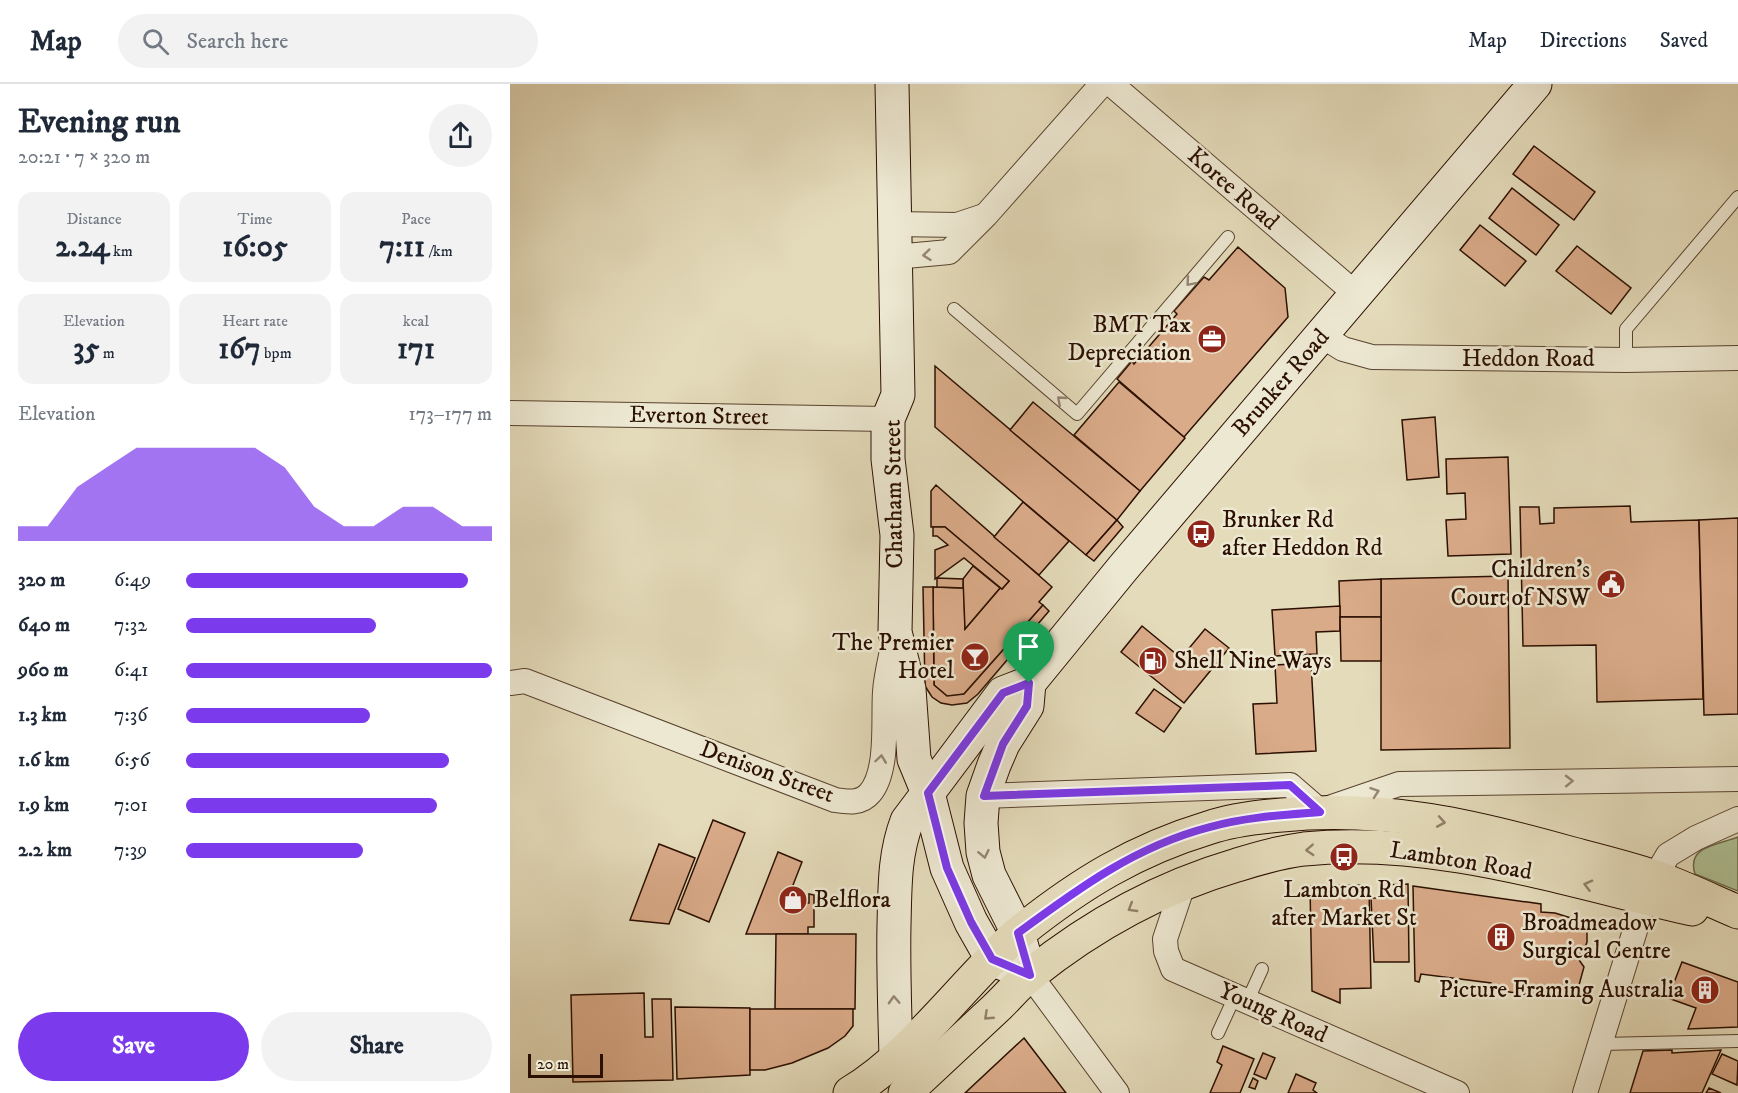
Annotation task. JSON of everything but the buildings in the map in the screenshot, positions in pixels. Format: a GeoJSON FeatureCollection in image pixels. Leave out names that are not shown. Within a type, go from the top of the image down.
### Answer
{"type":"FeatureCollection","features":[{"type":"Feature","properties":{"kind":"main road","name":"Chatham Street"},"geometry":{"type":"LineString","coordinates":[[892,84],[898,395],[888,419],[888,459],[897,535],[895,633],[909,689],[914,759],[928,793],[947,868],[957,895],[992,959]]}},
{"type":"Feature","properties":{"kind":"main road","name":"Brunker Road"},"geometry":{"type":"LineString","coordinates":[[928,793],[1003,693],[1029,683],[1123,568],[1535,84]]}},
{"type":"Feature","properties":{"kind":"main road","name":"Brunker Road"},"geometry":{"type":"LineString","coordinates":[[1029,683],[1027,706],[1003,744],[984,796],[981,823],[983,852],[988,874],[1018,933],[1030,975]]}},
{"type":"Feature","properties":{"kind":"main road"},"geometry":{"type":"LineString","coordinates":[[896,1058],[894,990],[897,856],[899,842],[907,821],[928,793]]}},
{"type":"Feature","properties":{"kind":"main road","name":"Lambton Road"},"geometry":{"type":"LineString","coordinates":[[850,1093],[867,1083],[896,1058],[1018,933],[1082,885],[1151,848],[1210,827],[1255,818],[1320,812],[1410,816],[1473,828],[1520,839],[1738,920]]}},
{"type":"Feature","properties":{"kind":"main road","name":"Lambton Road"},"geometry":{"type":"LineString","coordinates":[[905,1093],[1030,975],[1100,927],[1141,902],[1184,882],[1268,855],[1304,849],[1368,848],[1446,854],[1650,888],[1738,912]]}},
{"type":"Feature","properties":{"kind":"main road"},"geometry":{"type":"LineString","coordinates":[[992,959],[1030,975]]}},
{"type":"Feature","properties":{"kind":"street"},"geometry":{"type":"LineString","coordinates":[[895,257],[949,252],[986,215],[1101,84]]}},
{"type":"Feature","properties":{"kind":"street","name":"Koree Road"},"geometry":{"type":"LineString","coordinates":[[1111,84],[1356,294]]}},
{"type":"Feature","properties":{"kind":"street"},"geometry":{"type":"LineString","coordinates":[[895,224],[957,225],[986,215]]}},
{"type":"Feature","properties":{"kind":"street","name":"Heddon Road"},"geometry":{"type":"LineString","coordinates":[[1322,336],[1343,349],[1372,357],[1626,360],[1738,358]]}},
{"type":"Feature","properties":{"kind":"street","name":"Everton Street"},"geometry":{"type":"LineString","coordinates":[[510,413],[888,419]]}},
{"type":"Feature","properties":{"kind":"street","name":"Denison Street"},"geometry":{"type":"LineString","coordinates":[[510,683],[525,681],[836,800],[850,802],[861,800],[871,792],[878,776],[882,759],[885,690],[895,633]]}},
{"type":"Feature","properties":{"kind":"street","name":"Lambton Road"},"geometry":{"type":"LineString","coordinates":[[1320,812],[1400,784],[1738,779]]}},
{"type":"Feature","properties":{"kind":"street"},"geometry":{"type":"LineString","coordinates":[[984,796],[1290,785],[1320,812]]}},
{"type":"Feature","properties":{"kind":"street"},"geometry":{"type":"LineString","coordinates":[[1585,1093],[1650,888],[1668,855],[1696,837],[1738,819]]}},
{"type":"Feature","properties":{"kind":"street","name":"Young Road"},"geometry":{"type":"LineString","coordinates":[[1184,882],[1165,939],[1166,951],[1173,969],[1457,1093]]}},
{"type":"Feature","properties":{"kind":"street"},"geometry":{"type":"LineString","coordinates":[[1030,975],[1117,1093]]}},
{"type":"Feature","properties":{"kind":"lane"},"geometry":{"type":"LineString","coordinates":[[1626,360],[1626,329],[1738,197]]}},
{"type":"Feature","properties":{"kind":"lane"},"geometry":{"type":"LineString","coordinates":[[954,309],[1077,414],[1228,237]]}},
{"type":"Feature","properties":{"kind":"lane"},"geometry":{"type":"LineString","coordinates":[[1218,1033],[1262,969]]}},
{"type":"Feature","properties":{"kind":"lane"},"geometry":{"type":"LineString","coordinates":[[1601,1044],[1738,1041]]}},
{"type":"Feature","properties":{"kind":"green space"},"geometry":{"type":"Polygon","coordinates":[[[1738,837],[1738,891],[1695,874],[1693,865],[1699,852],[1738,837]]]}},
{"type":"Feature","properties":{"kind":"place","name":"BMT Tax Depreciation"},"geometry":{"type":"Point","coordinates":[1212,339]}},
{"type":"Feature","properties":{"kind":"place","name":"Brunker Rd after Heddon Rd"},"geometry":{"type":"Point","coordinates":[1201,534]}},
{"type":"Feature","properties":{"kind":"place","name":"Children's Court of NSW"},"geometry":{"type":"Point","coordinates":[1611,584]}},
{"type":"Feature","properties":{"kind":"place","name":"The Premier Hotel"},"geometry":{"type":"Point","coordinates":[975,657]}},
{"type":"Feature","properties":{"kind":"place","name":"Shell Nine Ways"},"geometry":{"type":"Point","coordinates":[1153,661]}},
{"type":"Feature","properties":{"kind":"place","name":"Lambton Rd after Market St"},"geometry":{"type":"Point","coordinates":[1344,857]}},
{"type":"Feature","properties":{"kind":"place","name":"Belflora"},"geometry":{"type":"Point","coordinates":[793,900]}},
{"type":"Feature","properties":{"kind":"place","name":"Broadmeadow Surgical Centre"},"geometry":{"type":"Point","coordinates":[1501,937]}},
{"type":"Feature","properties":{"kind":"place","name":"Picture Framing Australia"},"geometry":{"type":"Point","coordinates":[1705,990]}},
{"type":"Feature","properties":{"kind":"route"},"geometry":{"type":"LineString","coordinates":[[1029,683],[1027,706],[1003,744],[984,796],[1290,785],[1320,812],[1255,818],[1210,827],[1151,848],[1082,885],[1018,933],[1030,975],[992,959],[957,895],[947,868],[928,793],[1003,693],[1029,683]]}}]}
